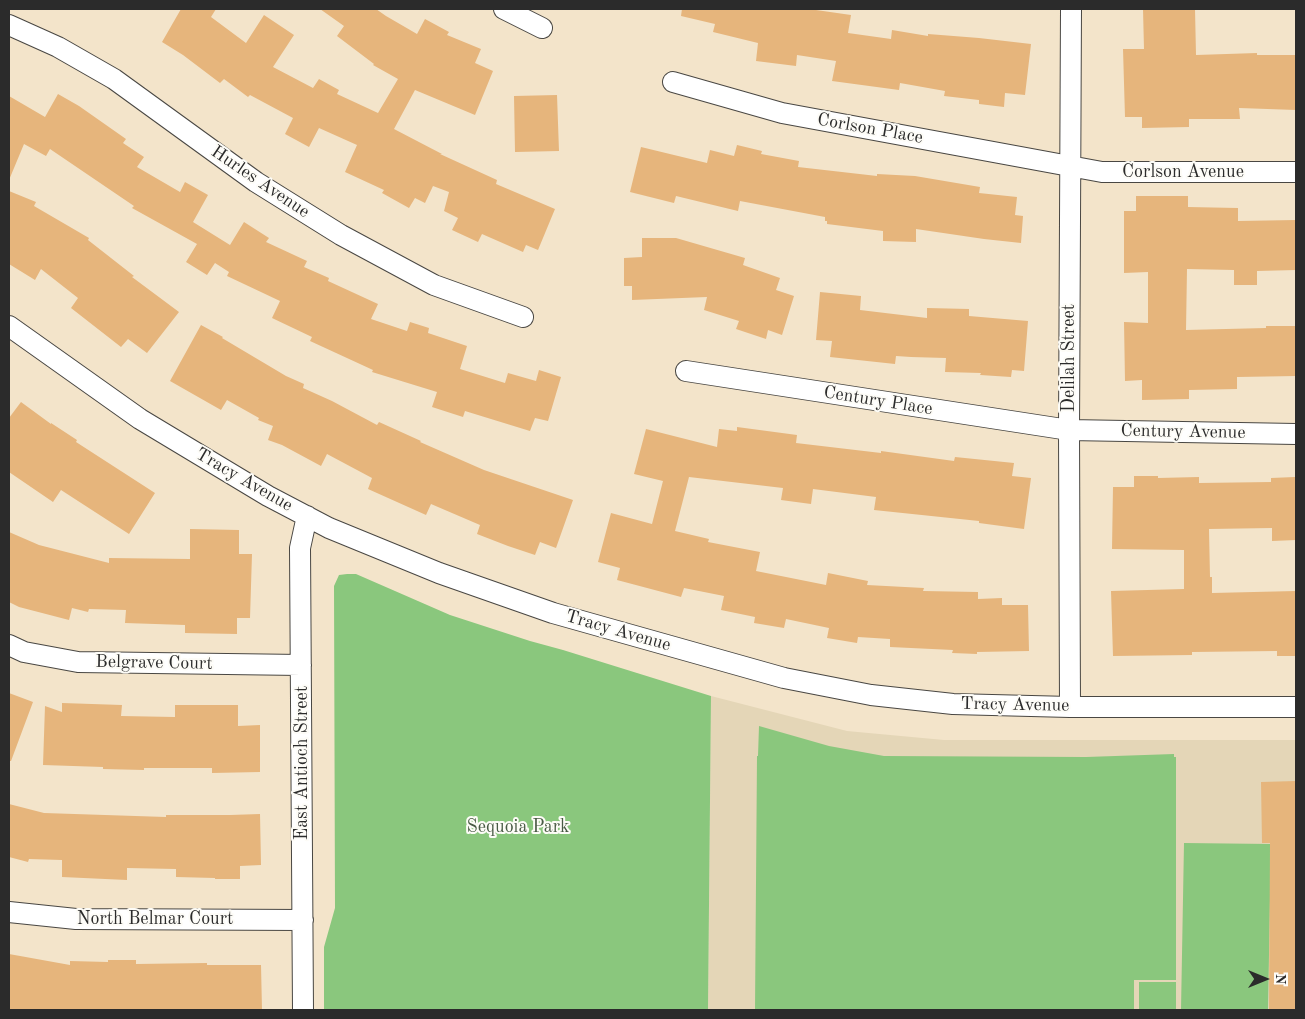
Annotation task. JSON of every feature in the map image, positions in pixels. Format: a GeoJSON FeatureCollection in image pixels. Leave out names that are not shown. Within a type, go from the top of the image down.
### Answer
{"type":"FeatureCollection","features":[{"type":"Feature","properties":{"kind":"street"},"geometry":{"type":"LineString","coordinates":[[504,9],[542,28]]}},
{"type":"Feature","properties":{"kind":"street","name":"Delilah Street"},"geometry":{"type":"LineString","coordinates":[[1070,707],[1071,9]]}},
{"type":"Feature","properties":{"kind":"street","name":"Hurles Avenue"},"geometry":{"type":"LineString","coordinates":[[9,25],[58,47],[114,79],[256,182],[341,236],[434,285],[523,317]]}},
{"type":"Feature","properties":{"kind":"street","name":"Corlson Place"},"geometry":{"type":"LineString","coordinates":[[673,82],[782,113],[1070,166]]}},
{"type":"Feature","properties":{"kind":"street","name":"Corlson Avenue"},"geometry":{"type":"LineString","coordinates":[[1070,166],[1102,172],[1296,172]]}},
{"type":"Feature","properties":{"kind":"street","name":"Tracy Avenue"},"geometry":{"type":"LineString","coordinates":[[9,326],[140,419],[268,496],[329,528],[438,573],[553,613],[784,678],[871,695],[953,704],[1070,707],[1296,707]]}},
{"type":"Feature","properties":{"kind":"street","name":"Century Place"},"geometry":{"type":"LineString","coordinates":[[686,371],[1069,430]]}},
{"type":"Feature","properties":{"kind":"street","name":"Century Avenue"},"geometry":{"type":"LineString","coordinates":[[1069,430],[1296,434]]}},
{"type":"Feature","properties":{"kind":"street","name":"East Antioch Street"},"geometry":{"type":"LineString","coordinates":[[303,1010],[300,548],[307,516]]}},
{"type":"Feature","properties":{"kind":"street","name":"Belgrave Court"},"geometry":{"type":"LineString","coordinates":[[9,645],[24,652],[78,662],[301,665]]}},
{"type":"Feature","properties":{"kind":"street","name":"North Belmar Court"},"geometry":{"type":"LineString","coordinates":[[9,912],[76,919],[303,920]]}},
{"type":"Feature","properties":{"kind":"shaded area"},"geometry":{"type":"Polygon","coordinates":[[[711,696],[847,731],[944,740],[1296,740],[1296,1010],[708,1010],[711,696]]]}},
{"type":"Feature","properties":{"kind":"green space","name":"Sequoia Park"},"geometry":{"type":"Polygon","coordinates":[[[356,574],[450,615],[711,696],[708,1010],[324,1010],[324,947],[335,908],[334,586],[339,575],[356,574]]]}},
{"type":"Feature","properties":{"kind":"green space"},"geometry":{"type":"Polygon","coordinates":[[[759,726],[829,746],[884,756],[1086,757],[1174,754],[1174,757],[1176,757],[1176,980],[1134,980],[1134,1010],[755,1010],[757,756],[759,726]]]}},
{"type":"Feature","properties":{"kind":"green space"},"geometry":{"type":"Polygon","coordinates":[[[1184,843],[1271,844],[1268,1010],[1181,1010],[1184,843]]]}},
{"type":"Feature","properties":{"kind":"green space"},"geometry":{"type":"Polygon","coordinates":[[[1139,982],[1176,982],[1176,1010],[1139,1010],[1139,982]]]}},
{"type":"Feature","properties":{"kind":"building"},"geometry":{"type":"Polygon","coordinates":[[[181,9],[216,9],[211,17],[246,43],[264,15],[294,35],[273,67],[313,88],[319,79],[339,90],[337,94],[378,113],[398,79],[373,65],[337,36],[344,26],[320,9],[376,9],[417,34],[425,19],[449,32],[447,35],[481,49],[475,63],[493,71],[475,115],[415,90],[394,129],[442,154],[440,154],[497,180],[496,184],[555,209],[538,250],[526,245],[523,252],[482,234],[478,242],[452,230],[458,218],[444,211],[449,192],[433,186],[425,203],[415,198],[409,208],[382,193],[384,190],[345,172],[357,145],[319,128],[309,147],[285,134],[293,118],[250,95],[248,97],[224,79],[220,83],[183,55],[162,42],[181,9]]]}},
{"type":"Feature","properties":{"kind":"building"},"geometry":{"type":"Polygon","coordinates":[[[682,9],[809,9],[851,15],[848,33],[891,39],[892,30],[928,36],[928,34],[1031,44],[1025,95],[1005,93],[1004,107],[979,104],[979,100],[944,96],[945,91],[900,83],[899,90],[832,81],[836,61],[797,55],[796,66],[756,61],[758,43],[713,32],[715,24],[681,16],[682,9]]]}},
{"type":"Feature","properties":{"kind":"building"},"geometry":{"type":"Polygon","coordinates":[[[1143,9],[1195,9],[1196,55],[1257,53],[1257,55],[1296,55],[1296,110],[1239,108],[1240,119],[1189,119],[1189,127],[1142,128],[1142,117],[1125,117],[1123,49],[1144,49],[1143,9]]]}},
{"type":"Feature","properties":{"kind":"building"},"geometry":{"type":"Polygon","coordinates":[[[58,94],[79,106],[126,139],[123,143],[144,157],[137,167],[180,192],[185,182],[208,195],[193,222],[230,245],[244,222],[269,238],[266,242],[307,261],[304,267],[329,278],[328,281],[378,304],[371,319],[407,331],[410,322],[429,328],[428,333],[467,346],[460,369],[505,383],[508,373],[536,381],[539,370],[561,377],[548,421],[535,418],[530,431],[465,411],[463,417],[432,407],[437,392],[372,372],[373,370],[310,341],[312,337],[272,318],[280,301],[227,276],[229,272],[215,263],[207,275],[186,262],[197,244],[132,208],[134,206],[50,149],[46,156],[24,144],[9,180],[9,96],[45,117],[58,94]]]}},
{"type":"Feature","properties":{"kind":"building"},"geometry":{"type":"Polygon","coordinates":[[[557,95],[559,151],[515,152],[514,96],[557,95]]]}},
{"type":"Feature","properties":{"kind":"building"},"geometry":{"type":"Polygon","coordinates":[[[737,145],[762,151],[761,154],[799,161],[798,167],[877,176],[877,174],[915,176],[980,187],[979,193],[1017,197],[1015,215],[1023,216],[1021,243],[916,229],[916,242],[883,241],[883,231],[827,224],[825,217],[740,201],[738,211],[676,196],[674,203],[630,192],[641,147],[707,163],[710,150],[734,156],[737,145]]]}},
{"type":"Feature","properties":{"kind":"building"},"geometry":{"type":"Polygon","coordinates":[[[9,191],[36,202],[34,206],[89,238],[88,240],[134,276],[132,277],[179,312],[147,353],[128,339],[121,347],[71,308],[78,298],[41,269],[35,280],[9,264],[9,191]]]}},
{"type":"Feature","properties":{"kind":"building"},"geometry":{"type":"Polygon","coordinates":[[[1136,196],[1188,196],[1188,207],[1238,208],[1238,221],[1296,220],[1296,270],[1257,271],[1257,285],[1234,285],[1234,270],[1187,269],[1186,330],[1296,326],[1296,376],[1237,377],[1237,389],[1189,390],[1189,399],[1142,400],[1142,380],[1125,381],[1124,322],[1148,323],[1148,272],[1124,273],[1124,211],[1136,211],[1136,196]]]}},
{"type":"Feature","properties":{"kind":"building"},"geometry":{"type":"Polygon","coordinates":[[[642,238],[676,238],[745,258],[743,265],[780,278],[776,290],[794,296],[782,335],[768,330],[766,339],[736,329],[739,321],[704,310],[707,297],[632,300],[632,286],[624,286],[624,258],[642,257],[642,238]]]}},
{"type":"Feature","properties":{"kind":"building"},"geometry":{"type":"Polygon","coordinates":[[[820,292],[861,296],[860,310],[927,318],[927,308],[969,309],[969,316],[1028,321],[1024,371],[1012,370],[1011,377],[980,375],[981,373],[945,372],[946,358],[896,356],[895,364],[830,357],[832,341],[816,340],[820,292]]]}},
{"type":"Feature","properties":{"kind":"building"},"geometry":{"type":"Polygon","coordinates":[[[201,325],[286,376],[304,384],[303,388],[377,425],[379,422],[484,470],[573,500],[556,548],[540,542],[535,555],[477,534],[480,525],[431,504],[426,515],[368,489],[372,478],[327,454],[321,466],[282,445],[268,440],[273,426],[258,420],[259,418],[227,400],[221,410],[170,381],[201,325]]]}},
{"type":"Feature","properties":{"kind":"building"},"geometry":{"type":"Polygon","coordinates":[[[21,402],[77,440],[76,442],[155,493],[129,534],[61,490],[53,502],[9,472],[9,418],[21,402]]]}},
{"type":"Feature","properties":{"kind":"building"},"geometry":{"type":"Polygon","coordinates":[[[737,427],[797,435],[796,443],[881,453],[881,451],[954,461],[955,457],[1014,463],[1012,476],[1031,478],[1024,529],[979,523],[979,521],[874,510],[876,497],[813,489],[811,504],[781,500],[783,488],[689,477],[675,531],[709,539],[708,542],[760,552],[756,571],[826,585],[828,573],[868,581],[867,585],[924,588],[923,591],[978,592],[978,599],[1002,598],[1002,605],[1028,605],[1029,651],[977,652],[977,654],[952,653],[953,650],[890,647],[890,639],[858,637],[857,643],[827,638],[829,628],[786,619],[784,628],[754,623],[755,617],[721,610],[724,596],[684,588],[681,597],[617,580],[620,568],[598,562],[611,513],[652,524],[663,481],[634,474],[646,429],[717,447],[719,429],[737,431],[737,427]]]}},
{"type":"Feature","properties":{"kind":"building"},"geometry":{"type":"Polygon","coordinates":[[[1134,476],[1158,476],[1158,478],[1199,477],[1199,483],[1271,482],[1271,478],[1295,477],[1296,540],[1272,541],[1272,528],[1209,529],[1212,593],[1296,591],[1296,656],[1277,656],[1277,651],[1192,652],[1192,655],[1113,656],[1111,591],[1184,589],[1184,550],[1112,549],[1113,487],[1134,487],[1134,476]]]}},
{"type":"Feature","properties":{"kind":"building"},"geometry":{"type":"Polygon","coordinates":[[[190,529],[239,530],[239,554],[252,554],[250,618],[237,618],[237,634],[185,633],[185,625],[125,623],[126,610],[89,609],[88,612],[72,608],[69,620],[19,607],[9,602],[9,532],[39,545],[109,563],[109,558],[190,559],[190,529]]]}},
{"type":"Feature","properties":{"kind":"building"},"geometry":{"type":"Polygon","coordinates":[[[9,693],[33,702],[11,761],[9,761],[9,693]]]}},
{"type":"Feature","properties":{"kind":"building"},"geometry":{"type":"Polygon","coordinates":[[[62,703],[122,705],[121,716],[175,717],[175,705],[238,705],[238,726],[260,725],[260,772],[212,773],[212,768],[144,768],[144,770],[43,765],[45,706],[62,712],[62,703]]]}},
{"type":"Feature","properties":{"kind":"building"},"geometry":{"type":"Polygon","coordinates":[[[1296,781],[1296,1010],[1269,1010],[1270,843],[1262,843],[1261,782],[1296,781]]]}},
{"type":"Feature","properties":{"kind":"building"},"geometry":{"type":"Polygon","coordinates":[[[9,804],[44,813],[166,817],[166,815],[260,814],[261,865],[240,866],[240,879],[176,877],[176,869],[127,868],[127,880],[62,877],[62,860],[29,859],[28,862],[9,857],[9,804]]]}},
{"type":"Feature","properties":{"kind":"building"},"geometry":{"type":"Polygon","coordinates":[[[9,954],[70,965],[70,961],[108,962],[108,960],[136,960],[136,964],[207,963],[207,965],[261,965],[262,1010],[9,1010],[9,954]]]}}]}
